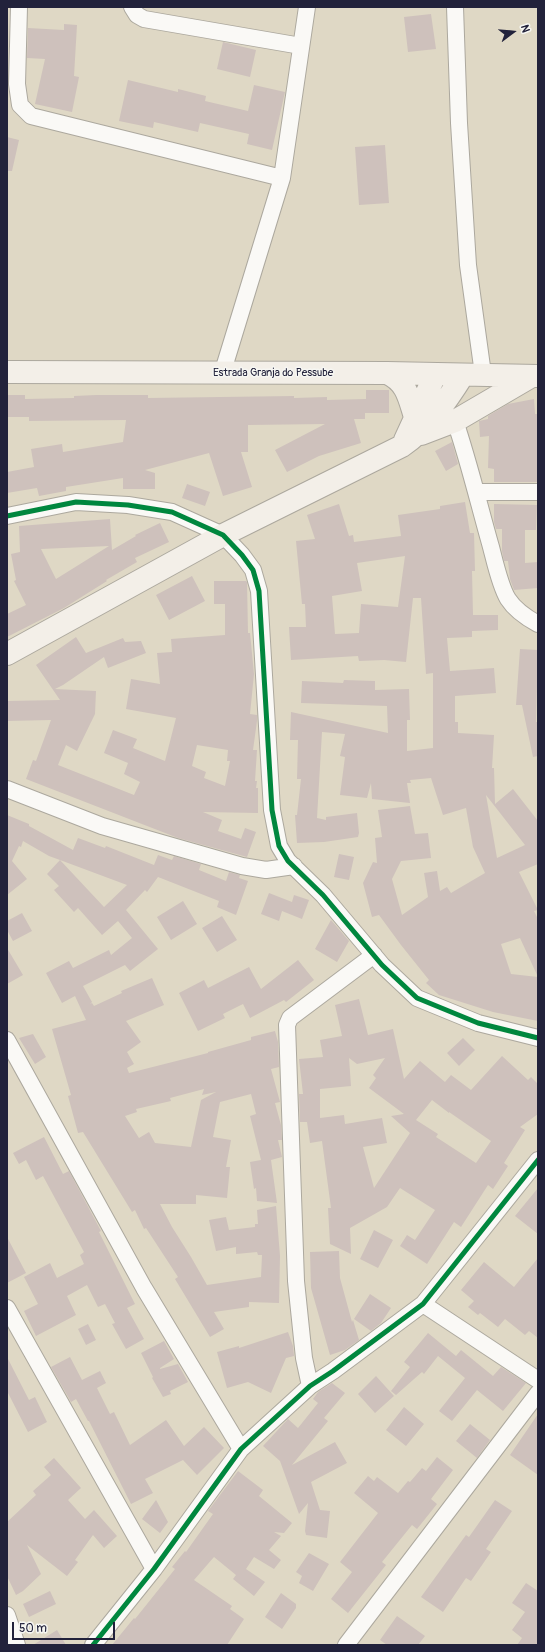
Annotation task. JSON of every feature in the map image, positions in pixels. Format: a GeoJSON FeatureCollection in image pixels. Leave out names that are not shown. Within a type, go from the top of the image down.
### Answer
{"type":"FeatureCollection","features":[{"type":"Feature","properties":{"kind":"main road","name":"Estrada Granja do Pessube"},"geometry":{"type":"LineString","coordinates":[[7,372],[222,374],[387,373],[535,376]]}},
{"type":"Feature","properties":{"kind":"main road"},"geometry":{"type":"LineString","coordinates":[[387,373],[397,378],[406,389],[411,433]]}},
{"type":"Feature","properties":{"kind":"main road"},"geometry":{"type":"LineString","coordinates":[[411,433],[435,374]]}},
{"type":"Feature","properties":{"kind":"main road"},"geometry":{"type":"LineString","coordinates":[[7,654],[411,433],[437,413],[473,374]]}},
{"type":"Feature","properties":{"kind":"main road"},"geometry":{"type":"LineString","coordinates":[[411,433],[455,421],[535,376]]}},
{"type":"Feature","properties":{"kind":"street"},"geometry":{"type":"LineString","coordinates":[[19,7],[17,84],[20,105],[31,116],[282,178]]}},
{"type":"Feature","properties":{"kind":"street"},"geometry":{"type":"LineString","coordinates":[[132,7],[137,15],[144,19],[301,46]]}},
{"type":"Feature","properties":{"kind":"street"},"geometry":{"type":"LineString","coordinates":[[222,374],[282,178],[307,7]]}},
{"type":"Feature","properties":{"kind":"street"},"geometry":{"type":"LineString","coordinates":[[455,7],[459,123],[473,374]]}},
{"type":"Feature","properties":{"kind":"street"},"geometry":{"type":"LineString","coordinates":[[455,421],[468,457],[498,575],[508,599],[524,616],[538,624]]}},
{"type":"Feature","properties":{"kind":"street"},"geometry":{"type":"LineString","coordinates":[[476,492],[538,492]]}},
{"type":"Feature","properties":{"kind":"street"},"geometry":{"type":"LineString","coordinates":[[7,516],[76,502],[128,504],[172,512],[223,535],[242,555],[253,570],[259,591],[272,810],[279,846],[288,861],[323,895],[382,965],[417,998],[478,1023],[538,1038]]}},
{"type":"Feature","properties":{"kind":"street"},"geometry":{"type":"LineString","coordinates":[[7,789],[102,826],[242,866],[266,870],[294,866]]}},
{"type":"Feature","properties":{"kind":"street"},"geometry":{"type":"LineString","coordinates":[[310,1386],[304,1358],[296,1281],[287,1025],[290,1018],[374,955]]}},
{"type":"Feature","properties":{"kind":"street"},"geometry":{"type":"LineString","coordinates":[[7,1040],[144,1288],[241,1449]]}},
{"type":"Feature","properties":{"kind":"street"},"geometry":{"type":"LineString","coordinates":[[93,1645],[154,1569],[241,1449],[310,1386],[333,1371],[423,1304],[538,1160]]}},
{"type":"Feature","properties":{"kind":"street"},"geometry":{"type":"LineString","coordinates":[[423,1304],[538,1380]]}},
{"type":"Feature","properties":{"kind":"street"},"geometry":{"type":"LineString","coordinates":[[7,1308],[154,1569]]}},
{"type":"Feature","properties":{"kind":"street"},"geometry":{"type":"LineString","coordinates":[[346,1645],[538,1393]]}},
{"type":"Feature","properties":{"kind":"street"},"geometry":{"type":"LineString","coordinates":[[7,1615],[17,1645]]}},
{"type":"Feature","properties":{"kind":"street"},"geometry":{"type":"LineString","coordinates":[[7,1642],[14,1645]]}},
{"type":"Feature","properties":{"kind":"building"},"geometry":{"type":"Polygon","coordinates":[[[431,14],[436,49],[408,52],[404,17],[431,14]]]}},
{"type":"Feature","properties":{"kind":"building"},"geometry":{"type":"Polygon","coordinates":[[[64,24],[77,25],[74,76],[79,77],[72,112],[35,104],[45,59],[27,58],[28,28],[64,30],[64,24]]]}},
{"type":"Feature","properties":{"kind":"building"},"geometry":{"type":"Polygon","coordinates":[[[223,42],[256,50],[250,77],[217,69],[223,42]]]}},
{"type":"Feature","properties":{"kind":"building"},"geometry":{"type":"Polygon","coordinates":[[[128,80],[178,92],[178,89],[206,96],[205,101],[248,111],[254,85],[285,92],[272,150],[247,144],[249,134],[200,123],[198,132],[154,122],[153,128],[119,121],[128,80]]]}},
{"type":"Feature","properties":{"kind":"building"},"geometry":{"type":"Polygon","coordinates":[[[7,137],[19,140],[12,171],[7,171],[7,137]]]}},
{"type":"Feature","properties":{"kind":"building"},"geometry":{"type":"Polygon","coordinates":[[[385,145],[389,203],[359,205],[355,147],[385,145]]]}},
{"type":"Feature","properties":{"kind":"building"},"geometry":{"type":"Polygon","coordinates":[[[366,390],[389,390],[389,413],[365,413],[365,419],[354,419],[361,443],[319,456],[287,472],[275,450],[325,424],[248,425],[248,452],[241,452],[252,487],[223,496],[209,453],[145,470],[155,473],[155,489],[123,489],[123,478],[66,487],[66,491],[39,496],[37,488],[7,493],[7,472],[34,467],[31,449],[62,444],[63,452],[123,442],[126,420],[29,421],[29,417],[7,417],[7,395],[25,395],[25,399],[74,398],[74,396],[96,395],[148,395],[148,398],[294,396],[294,398],[327,397],[327,400],[366,399],[366,390]]]}},
{"type":"Feature","properties":{"kind":"building"},"geometry":{"type":"Polygon","coordinates":[[[534,399],[535,414],[538,414],[538,482],[494,482],[494,469],[488,468],[489,436],[480,437],[479,421],[488,419],[488,416],[508,404],[534,399]]]}},
{"type":"Feature","properties":{"kind":"building"},"geometry":{"type":"Polygon","coordinates":[[[452,442],[458,464],[446,471],[435,451],[452,442]]]}},
{"type":"Feature","properties":{"kind":"building"},"geometry":{"type":"Polygon","coordinates":[[[187,484],[210,492],[205,506],[182,498],[187,484]]]}},
{"type":"Feature","properties":{"kind":"building"},"geometry":{"type":"Polygon","coordinates":[[[465,502],[470,533],[474,533],[475,571],[472,571],[473,615],[498,615],[498,630],[472,631],[472,637],[447,638],[450,671],[494,668],[496,693],[455,696],[455,722],[458,722],[458,733],[494,735],[492,768],[494,768],[495,804],[513,789],[538,821],[538,864],[519,872],[538,910],[534,911],[538,919],[538,977],[538,1021],[493,1012],[439,995],[426,983],[429,980],[379,915],[372,917],[363,883],[373,862],[377,863],[375,838],[382,837],[378,810],[410,806],[415,834],[428,833],[431,858],[401,861],[392,879],[402,915],[428,897],[424,873],[437,871],[440,891],[447,887],[451,893],[485,873],[473,847],[466,808],[443,815],[431,778],[410,780],[411,783],[407,783],[410,803],[372,799],[371,783],[367,798],[340,795],[345,757],[340,756],[345,734],[322,732],[317,818],[326,820],[326,817],[357,813],[359,833],[358,837],[324,842],[297,843],[295,815],[297,815],[301,779],[297,779],[298,740],[290,740],[291,712],[388,733],[387,706],[301,703],[302,681],[343,683],[344,680],[375,681],[375,690],[409,689],[410,720],[407,720],[407,751],[433,748],[433,673],[426,674],[421,598],[413,598],[406,662],[384,660],[359,661],[358,656],[291,660],[289,627],[306,627],[305,604],[302,604],[296,541],[315,539],[307,515],[339,504],[349,536],[353,535],[354,542],[401,536],[398,515],[440,509],[440,506],[465,502]],[[405,556],[357,563],[362,591],[332,596],[335,634],[359,633],[361,604],[398,607],[405,556]],[[486,795],[497,858],[525,845],[486,795]],[[520,938],[501,944],[511,974],[538,977],[520,938]]]}},
{"type":"Feature","properties":{"kind":"building"},"geometry":{"type":"Polygon","coordinates":[[[494,504],[537,505],[536,530],[525,530],[525,563],[538,562],[538,588],[514,590],[510,579],[508,561],[504,561],[502,551],[502,529],[496,529],[494,522],[494,504]]]}},
{"type":"Feature","properties":{"kind":"building"},"geometry":{"type":"Polygon","coordinates":[[[110,519],[112,550],[136,536],[135,535],[160,523],[169,542],[135,558],[137,562],[106,580],[107,581],[64,608],[7,637],[7,614],[26,605],[14,581],[16,580],[11,554],[20,552],[19,526],[110,519]],[[109,546],[41,549],[56,579],[109,546]]]}},
{"type":"Feature","properties":{"kind":"building"},"geometry":{"type":"Polygon","coordinates":[[[192,576],[205,601],[169,620],[156,595],[192,576]]]}},
{"type":"Feature","properties":{"kind":"building"},"geometry":{"type":"Polygon","coordinates":[[[214,581],[247,582],[248,633],[250,633],[254,674],[250,714],[257,715],[253,750],[257,750],[255,781],[257,781],[256,788],[258,788],[258,813],[203,812],[222,820],[218,831],[241,839],[245,828],[256,832],[247,857],[178,838],[26,779],[33,760],[36,761],[51,720],[7,721],[7,701],[60,700],[36,665],[76,637],[86,653],[123,638],[125,642],[141,641],[146,653],[108,668],[104,657],[55,689],[96,691],[95,714],[77,751],[66,745],[58,765],[134,795],[140,782],[124,774],[128,763],[104,753],[113,730],[137,739],[133,748],[165,761],[176,718],[126,709],[131,679],[160,684],[157,653],[172,652],[171,639],[225,635],[225,604],[214,604],[214,581]],[[197,745],[192,766],[206,772],[204,778],[225,786],[230,761],[227,761],[228,750],[197,745]]]}},
{"type":"Feature","properties":{"kind":"building"},"geometry":{"type":"Polygon","coordinates":[[[520,649],[538,650],[536,722],[538,722],[538,756],[533,757],[522,705],[516,705],[520,649]]]}},
{"type":"Feature","properties":{"kind":"building"},"geometry":{"type":"Polygon","coordinates":[[[7,815],[29,824],[29,826],[73,850],[78,838],[105,848],[106,846],[154,865],[158,855],[172,860],[174,856],[201,864],[199,870],[226,881],[229,872],[240,875],[239,878],[248,881],[236,915],[217,907],[219,901],[158,877],[147,892],[145,890],[126,910],[158,949],[130,971],[125,965],[83,986],[92,1002],[90,1004],[92,1003],[94,1006],[122,993],[121,991],[152,978],[164,1005],[126,1021],[141,1042],[127,1052],[134,1064],[127,1068],[129,1073],[208,1053],[251,1040],[251,1037],[275,1031],[278,1042],[279,1067],[271,1069],[280,1102],[275,1103],[281,1125],[282,1140],[278,1140],[282,1157],[271,1160],[277,1203],[257,1201],[256,1188],[254,1189],[250,1162],[261,1160],[250,1116],[256,1114],[251,1094],[220,1102],[213,1137],[231,1140],[226,1167],[230,1167],[227,1198],[196,1195],[196,1204],[160,1204],[207,1285],[261,1277],[262,1255],[258,1255],[257,1252],[236,1254],[236,1247],[216,1251],[209,1220],[226,1217],[229,1230],[255,1227],[255,1224],[258,1224],[257,1210],[276,1206],[280,1256],[279,1303],[249,1302],[249,1307],[214,1312],[224,1329],[210,1337],[175,1279],[178,1277],[146,1228],[144,1229],[135,1210],[132,1212],[83,1132],[78,1133],[68,1096],[71,1095],[52,1029],[86,1020],[75,996],[62,1003],[46,973],[69,961],[73,968],[109,950],[111,955],[132,938],[118,921],[102,935],[78,908],[74,912],[54,890],[59,886],[47,874],[60,860],[49,856],[23,841],[12,861],[27,879],[7,895],[7,815]],[[60,860],[104,907],[127,885],[60,860]],[[204,1089],[170,1098],[171,1101],[136,1109],[137,1112],[125,1116],[139,1138],[149,1132],[155,1143],[191,1147],[201,1100],[216,1092],[202,1095],[204,1089]]]}},
{"type":"Feature","properties":{"kind":"building"},"geometry":{"type":"Polygon","coordinates":[[[339,854],[354,857],[349,880],[334,877],[339,854]]]}},
{"type":"Feature","properties":{"kind":"building"},"geometry":{"type":"Polygon","coordinates":[[[269,893],[292,902],[294,895],[309,900],[302,919],[282,911],[279,921],[261,914],[269,893]]]}},
{"type":"Feature","properties":{"kind":"building"},"geometry":{"type":"Polygon","coordinates":[[[183,901],[197,924],[171,940],[157,917],[183,901]]]}},
{"type":"Feature","properties":{"kind":"building"},"geometry":{"type":"Polygon","coordinates":[[[22,913],[32,931],[13,941],[7,930],[7,921],[22,913]]]}},
{"type":"Feature","properties":{"kind":"building"},"geometry":{"type":"Polygon","coordinates":[[[222,916],[237,940],[217,952],[202,928],[222,916]]]}},
{"type":"Feature","properties":{"kind":"building"},"geometry":{"type":"Polygon","coordinates":[[[331,920],[349,941],[337,962],[315,949],[331,920]]]}},
{"type":"Feature","properties":{"kind":"building"},"geometry":{"type":"Polygon","coordinates":[[[7,948],[23,975],[7,984],[7,948]]]}},
{"type":"Feature","properties":{"kind":"building"},"geometry":{"type":"Polygon","coordinates":[[[298,960],[314,980],[286,1002],[284,1000],[250,1018],[243,1004],[223,1014],[225,1018],[198,1031],[179,993],[204,980],[208,988],[249,967],[261,989],[298,960]]]}},
{"type":"Feature","properties":{"kind":"building"},"geometry":{"type":"Polygon","coordinates":[[[359,999],[368,1035],[393,1029],[404,1079],[420,1061],[445,1082],[451,1075],[471,1090],[502,1056],[528,1080],[531,1077],[538,1084],[538,1114],[520,1127],[525,1130],[504,1163],[508,1166],[493,1189],[488,1185],[461,1227],[454,1222],[427,1264],[400,1246],[407,1235],[415,1240],[435,1210],[400,1188],[387,1207],[350,1228],[351,1254],[330,1244],[328,1208],[331,1208],[322,1141],[310,1143],[307,1122],[300,1122],[299,1094],[303,1094],[299,1059],[323,1057],[320,1040],[342,1036],[335,1005],[359,999]],[[349,1058],[351,1086],[320,1089],[320,1118],[344,1115],[345,1124],[382,1118],[387,1143],[363,1147],[374,1188],[410,1133],[391,1116],[404,1114],[369,1088],[376,1078],[373,1075],[385,1058],[357,1064],[349,1058]],[[432,1100],[416,1120],[438,1134],[436,1137],[476,1163],[491,1141],[432,1100]]]}},
{"type":"Feature","properties":{"kind":"building"},"geometry":{"type":"Polygon","coordinates":[[[33,1034],[46,1057],[35,1064],[19,1038],[33,1034]]]}},
{"type":"Feature","properties":{"kind":"building"},"geometry":{"type":"Polygon","coordinates":[[[463,1038],[475,1050],[459,1066],[447,1053],[463,1038]]]}},
{"type":"Feature","properties":{"kind":"building"},"geometry":{"type":"Polygon","coordinates":[[[44,1137],[63,1174],[69,1171],[101,1231],[99,1232],[135,1304],[127,1308],[144,1339],[126,1349],[112,1324],[115,1323],[105,1304],[98,1307],[87,1285],[67,1296],[76,1315],[36,1336],[24,1311],[38,1304],[24,1277],[50,1263],[57,1278],[84,1264],[80,1255],[84,1252],[43,1176],[36,1180],[26,1160],[19,1164],[13,1153],[44,1137]]]}},
{"type":"Feature","properties":{"kind":"building"},"geometry":{"type":"Polygon","coordinates":[[[538,1188],[538,1234],[515,1216],[538,1188]]]}},
{"type":"Feature","properties":{"kind":"building"},"geometry":{"type":"Polygon","coordinates":[[[374,1230],[393,1240],[378,1268],[360,1259],[374,1230]]]}},
{"type":"Feature","properties":{"kind":"building"},"geometry":{"type":"Polygon","coordinates":[[[7,1237],[26,1273],[7,1283],[7,1237]]]}},
{"type":"Feature","properties":{"kind":"building"},"geometry":{"type":"Polygon","coordinates":[[[339,1251],[340,1278],[352,1322],[353,1320],[359,1340],[345,1350],[330,1355],[311,1288],[310,1252],[339,1251]]]}},
{"type":"Feature","properties":{"kind":"building"},"geometry":{"type":"Polygon","coordinates":[[[538,1258],[538,1338],[529,1331],[525,1335],[505,1319],[498,1327],[480,1313],[478,1315],[468,1307],[474,1301],[461,1290],[484,1262],[514,1287],[538,1258]]]}},
{"type":"Feature","properties":{"kind":"building"},"geometry":{"type":"Polygon","coordinates":[[[370,1294],[391,1308],[381,1323],[371,1331],[354,1319],[370,1294]]]}},
{"type":"Feature","properties":{"kind":"building"},"geometry":{"type":"Polygon","coordinates":[[[88,1324],[96,1340],[86,1345],[78,1329],[88,1324]]]}},
{"type":"Feature","properties":{"kind":"building"},"geometry":{"type":"Polygon","coordinates":[[[288,1332],[293,1346],[294,1356],[286,1358],[271,1393],[248,1382],[227,1388],[217,1352],[239,1346],[239,1348],[288,1332]]]}},
{"type":"Feature","properties":{"kind":"building"},"geometry":{"type":"Polygon","coordinates":[[[428,1333],[456,1356],[461,1350],[493,1376],[501,1367],[526,1383],[503,1411],[477,1390],[452,1421],[439,1411],[465,1378],[438,1356],[424,1374],[422,1372],[396,1395],[391,1391],[410,1367],[404,1362],[428,1333]]]}},
{"type":"Feature","properties":{"kind":"building"},"geometry":{"type":"Polygon","coordinates":[[[164,1341],[174,1359],[160,1369],[178,1364],[188,1382],[170,1391],[171,1394],[163,1397],[152,1378],[153,1377],[141,1353],[164,1341]]]}},
{"type":"Feature","properties":{"kind":"building"},"geometry":{"type":"Polygon","coordinates":[[[7,1357],[29,1400],[35,1397],[47,1422],[28,1432],[7,1391],[7,1357]]]}},
{"type":"Feature","properties":{"kind":"building"},"geometry":{"type":"Polygon","coordinates":[[[70,1357],[82,1380],[100,1371],[106,1383],[97,1388],[110,1414],[114,1412],[130,1445],[166,1420],[184,1446],[204,1427],[224,1448],[197,1475],[183,1460],[145,1479],[153,1493],[131,1504],[89,1421],[76,1399],[71,1402],[51,1367],[70,1357]]]}},
{"type":"Feature","properties":{"kind":"building"},"geometry":{"type":"Polygon","coordinates":[[[376,1376],[394,1396],[375,1413],[358,1394],[376,1376]]]}},
{"type":"Feature","properties":{"kind":"building"},"geometry":{"type":"Polygon","coordinates":[[[332,1383],[345,1393],[324,1418],[328,1421],[292,1465],[335,1442],[347,1463],[311,1482],[320,1510],[330,1511],[327,1538],[306,1535],[305,1531],[308,1503],[299,1514],[280,1461],[263,1446],[288,1419],[298,1428],[318,1403],[313,1399],[318,1392],[332,1383]]]}},
{"type":"Feature","properties":{"kind":"building"},"geometry":{"type":"Polygon","coordinates":[[[404,1407],[424,1424],[406,1446],[386,1430],[404,1407]]]}},
{"type":"Feature","properties":{"kind":"building"},"geometry":{"type":"Polygon","coordinates":[[[538,1414],[538,1475],[510,1455],[538,1414]]]}},
{"type":"Feature","properties":{"kind":"building"},"geometry":{"type":"Polygon","coordinates":[[[470,1424],[490,1440],[477,1458],[456,1441],[470,1424]]]}},
{"type":"Feature","properties":{"kind":"building"},"geometry":{"type":"Polygon","coordinates":[[[437,1457],[453,1470],[431,1499],[437,1504],[417,1529],[412,1525],[382,1562],[386,1565],[348,1613],[331,1599],[352,1572],[340,1562],[378,1513],[354,1493],[368,1476],[374,1481],[377,1477],[398,1493],[422,1468],[426,1471],[437,1457]]]}},
{"type":"Feature","properties":{"kind":"building"},"geometry":{"type":"Polygon","coordinates":[[[54,1458],[81,1488],[68,1500],[85,1519],[94,1510],[117,1536],[104,1548],[93,1535],[75,1560],[78,1562],[67,1576],[27,1545],[41,1574],[23,1591],[16,1595],[7,1576],[7,1522],[36,1495],[33,1491],[51,1475],[44,1467],[54,1458]]]}},
{"type":"Feature","properties":{"kind":"building"},"geometry":{"type":"Polygon","coordinates":[[[238,1471],[263,1490],[259,1496],[292,1523],[284,1533],[274,1532],[281,1536],[269,1550],[281,1560],[274,1569],[254,1557],[246,1569],[265,1582],[254,1596],[233,1579],[236,1575],[214,1557],[194,1580],[232,1606],[230,1609],[244,1619],[227,1645],[112,1645],[175,1569],[172,1567],[185,1551],[186,1552],[213,1514],[208,1511],[238,1471]]]}},
{"type":"Feature","properties":{"kind":"building"},"geometry":{"type":"Polygon","coordinates":[[[156,1500],[168,1522],[160,1533],[142,1519],[156,1500]]]}},
{"type":"Feature","properties":{"kind":"building"},"geometry":{"type":"Polygon","coordinates":[[[495,1500],[512,1511],[486,1549],[491,1552],[471,1581],[466,1578],[443,1612],[421,1597],[466,1535],[469,1537],[495,1500]]]}},
{"type":"Feature","properties":{"kind":"building"},"geometry":{"type":"Polygon","coordinates":[[[309,1553],[329,1564],[313,1591],[299,1583],[302,1576],[296,1572],[309,1553]]]}},
{"type":"Feature","properties":{"kind":"building"},"geometry":{"type":"Polygon","coordinates":[[[526,1583],[538,1591],[538,1645],[517,1645],[522,1638],[512,1630],[525,1612],[512,1603],[526,1583]]]}},
{"type":"Feature","properties":{"kind":"building"},"geometry":{"type":"Polygon","coordinates":[[[50,1591],[56,1604],[29,1617],[23,1604],[50,1591]]]}},
{"type":"Feature","properties":{"kind":"building"},"geometry":{"type":"Polygon","coordinates":[[[281,1593],[296,1604],[296,1608],[282,1629],[265,1617],[281,1593]]]}},
{"type":"Feature","properties":{"kind":"building"},"geometry":{"type":"Polygon","coordinates":[[[397,1616],[425,1636],[418,1645],[387,1645],[380,1640],[397,1616]]]}},
{"type":"Feature","properties":{"kind":"building"},"geometry":{"type":"Polygon","coordinates":[[[57,1630],[66,1645],[33,1645],[57,1630]]]}},
{"type":"Feature","properties":{"kind":"cycle path"},"geometry":{"type":"LineString","coordinates":[[7,516],[76,502],[128,505],[172,512],[223,535],[242,555],[253,570],[259,591],[272,810],[279,846],[288,861],[323,895],[382,965],[417,998],[478,1023],[538,1038]]}},
{"type":"Feature","properties":{"kind":"cycle path"},"geometry":{"type":"LineString","coordinates":[[93,1645],[154,1569],[241,1449],[310,1386],[333,1371],[423,1304],[538,1160]]}}]}
